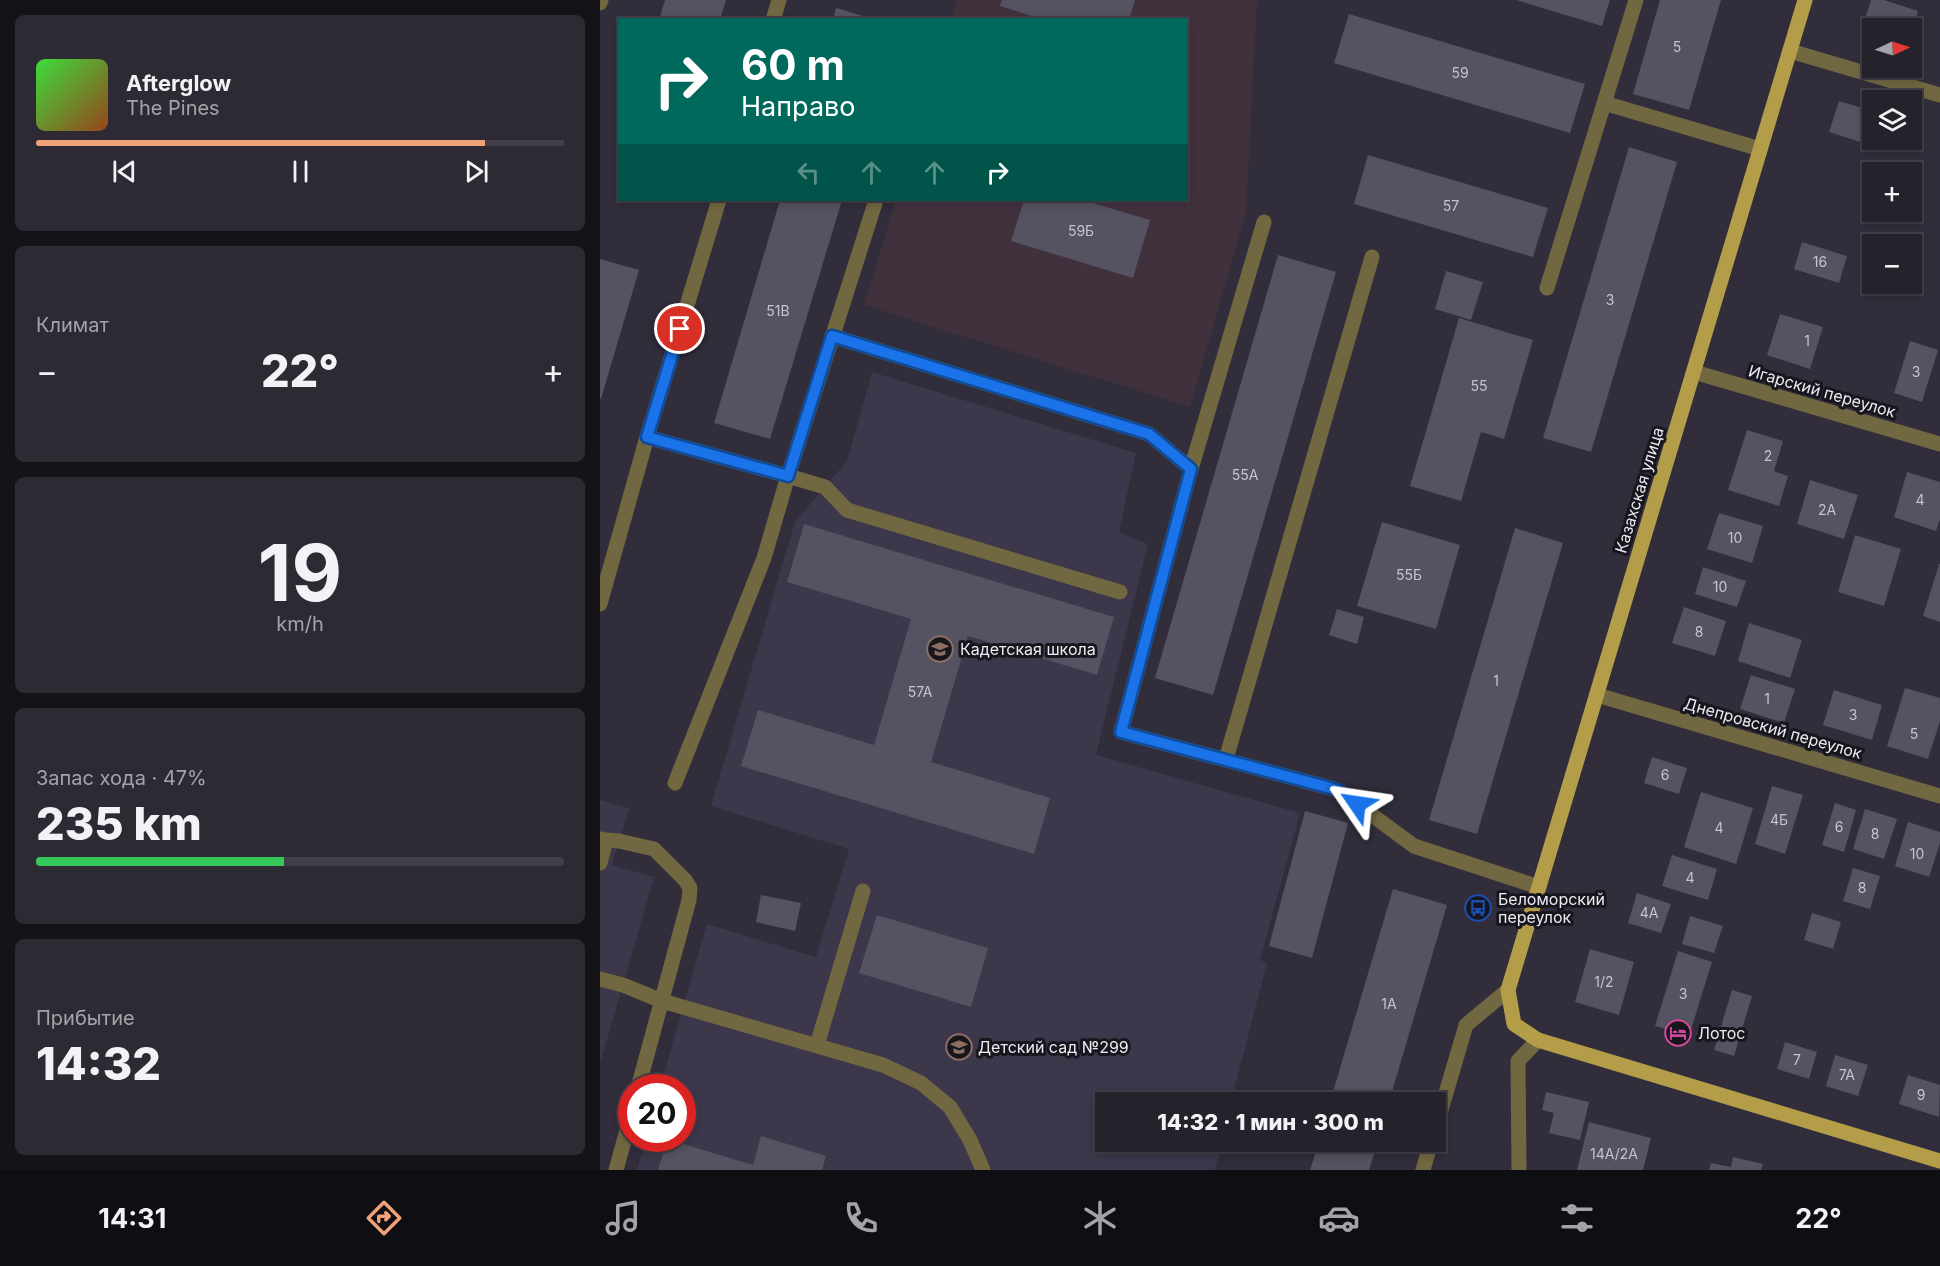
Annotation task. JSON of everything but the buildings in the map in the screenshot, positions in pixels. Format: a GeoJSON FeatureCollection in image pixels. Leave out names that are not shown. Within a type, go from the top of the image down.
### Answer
{"type":"FeatureCollection","features":[{"type":"Feature","properties":{"kind":"main road","name":"Казахская улица"},"geometry":{"type":"LineString","coordinates":[[1508,990],[1805,0]]}},
{"type":"Feature","properties":{"kind":"main road"},"geometry":{"type":"LineString","coordinates":[[1508,990],[1514,1024],[1538,1040],[1940,1161]]}},
{"type":"Feature","properties":{"kind":"street"},"geometry":{"type":"LineString","coordinates":[[774,18],[779,0]]}},
{"type":"Feature","properties":{"kind":"street"},"geometry":{"type":"LineString","coordinates":[[1547,288],[1636,0]]}},
{"type":"Feature","properties":{"kind":"street"},"geometry":{"type":"LineString","coordinates":[[1790,51],[1940,95]]}},
{"type":"Feature","properties":{"kind":"street"},"geometry":{"type":"LineString","coordinates":[[1604,103],[1760,149]]}},
{"type":"Feature","properties":{"kind":"street"},"geometry":{"type":"LineString","coordinates":[[600,604],[647,437],[719,201]]}},
{"type":"Feature","properties":{"kind":"street"},"geometry":{"type":"LineString","coordinates":[[675,783],[764,558],[876,201]]}},
{"type":"Feature","properties":{"kind":"street"},"geometry":{"type":"LineString","coordinates":[[1264,222],[1191,469],[1121,732],[1338,790],[1414,846],[1539,887]]}},
{"type":"Feature","properties":{"kind":"street"},"geometry":{"type":"LineString","coordinates":[[1226,759],[1372,257]]}},
{"type":"Feature","properties":{"kind":"street"},"geometry":{"type":"LineString","coordinates":[[832,336],[1149,434],[1191,469]]}},
{"type":"Feature","properties":{"kind":"street","name":"Игарский переулок"},"geometry":{"type":"LineString","coordinates":[[1694,372],[1940,444]]}},
{"type":"Feature","properties":{"kind":"street"},"geometry":{"type":"LineString","coordinates":[[647,437],[825,487],[847,510],[1120,592]]}},
{"type":"Feature","properties":{"kind":"street","name":"Днепровский переулок"},"geometry":{"type":"LineString","coordinates":[[1597,695],[1940,796]]}},
{"type":"Feature","properties":{"kind":"street"},"geometry":{"type":"LineString","coordinates":[[600,863],[603,840],[619,840],[654,849],[690,888],[689,900],[642,1074]]}},
{"type":"Feature","properties":{"kind":"street"},"geometry":{"type":"LineString","coordinates":[[817,1046],[863,891]]}},
{"type":"Feature","properties":{"kind":"street"},"geometry":{"type":"LineString","coordinates":[[600,979],[623,985],[662,1001],[883,1065],[921,1083],[950,1107],[970,1140],[982,1170]]}},
{"type":"Feature","properties":{"kind":"street"},"geometry":{"type":"LineString","coordinates":[[1446,1093],[1466,1025],[1508,990]]}},
{"type":"Feature","properties":{"kind":"street"},"geometry":{"type":"LineString","coordinates":[[1519,1170],[1518,1061],[1538,1040]]}},
{"type":"Feature","properties":{"kind":"street"},"geometry":{"type":"LineString","coordinates":[[616,1170],[621,1152]]}},
{"type":"Feature","properties":{"kind":"street"},"geometry":{"type":"LineString","coordinates":[[1422,1170],[1428,1152]]}},
{"type":"Feature","properties":{"kind":"shaded area"},"geometry":{"type":"Polygon","coordinates":[[[957,0],[1257,0],[1246,212],[1190,407],[864,305],[896,201],[1188,201],[1188,18],[951,18],[957,0]]]}},
{"type":"Feature","properties":{"kind":"shaded area"},"geometry":{"type":"Polygon","coordinates":[[[872,372],[1136,453],[1119,532],[1148,544],[1096,755],[1300,813],[1260,960],[1267,963],[1234,1092],[1095,1092],[1095,1152],[1220,1152],[1215,1170],[637,1170],[642,1152],[696,1152],[696,1074],[664,1074],[707,924],[816,957],[849,849],[711,806],[795,522],[847,461],[872,372]]]}},
{"type":"Feature","properties":{"kind":"shaded area"},"geometry":{"type":"Polygon","coordinates":[[[600,800],[629,808],[612,865],[654,877],[600,1064],[600,800]]]}},
{"type":"Feature","properties":{"kind":"place","name":"Кадетская школа"},"geometry":{"type":"Point","coordinates":[940,649]}},
{"type":"Feature","properties":{"kind":"place","name":"Беломорский переулок"},"geometry":{"type":"Point","coordinates":[1478,908]}},
{"type":"Feature","properties":{"kind":"place","name":"Лотос"},"geometry":{"type":"Point","coordinates":[1678,1033]}},
{"type":"Feature","properties":{"kind":"place","name":"Детский сад №299"},"geometry":{"type":"Point","coordinates":[959,1047]}},
{"type":"Feature","properties":{"kind":"route"},"geometry":{"type":"LineString","coordinates":[[680,329],[647,437],[788,476],[832,336],[1149,434],[1191,469],[1121,732],[1338,790],[1357,804]]}}]}
